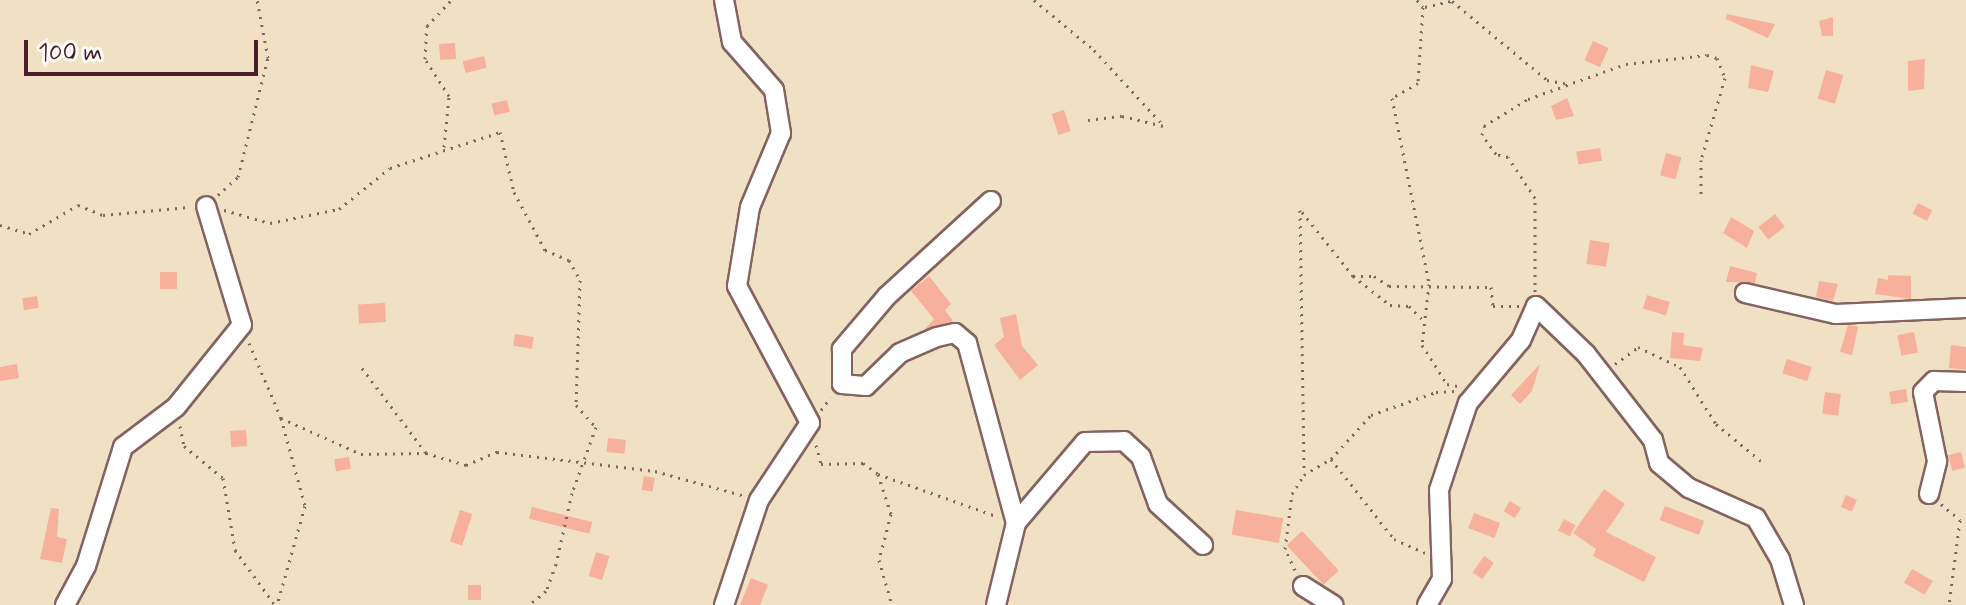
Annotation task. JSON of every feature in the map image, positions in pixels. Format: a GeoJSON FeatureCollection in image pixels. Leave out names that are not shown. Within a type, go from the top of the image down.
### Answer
{"type":"FeatureCollection","features":[{"type":"Feature","properties":{"kind":"street"},"geometry":{"type":"LineString","coordinates":[[724,0],[732,42],[774,90],[781,133],[750,207],[737,286],[810,423],[759,500],[724,605]]}},
{"type":"Feature","properties":{"kind":"street"},"geometry":{"type":"LineString","coordinates":[[991,201],[887,296],[842,349],[842,384],[866,386],[900,353],[955,333],[967,343],[1016,523]]}},
{"type":"Feature","properties":{"kind":"street"},"geometry":{"type":"LineString","coordinates":[[65,605],[86,566],[123,447],[176,407],[242,325],[206,206]]}},
{"type":"Feature","properties":{"kind":"street"},"geometry":{"type":"LineString","coordinates":[[1745,293],[1836,314],[1966,308]]}},
{"type":"Feature","properties":{"kind":"street"},"geometry":{"type":"LineString","coordinates":[[1427,605],[1442,579],[1439,490],[1475,390],[1521,340],[1536,306],[1600,374],[1653,440],[1659,463],[1689,488],[1756,518],[1780,559],[1794,605]]}},
{"type":"Feature","properties":{"kind":"street"},"geometry":{"type":"LineString","coordinates":[[1929,494],[1937,461],[1923,392],[1934,381],[1966,382]]}},
{"type":"Feature","properties":{"kind":"street"},"geometry":{"type":"LineString","coordinates":[[996,605],[1016,523],[1085,442],[1124,441],[1141,457],[1158,504],[1203,545]]}},
{"type":"Feature","properties":{"kind":"street"},"geometry":{"type":"LineString","coordinates":[[1303,586],[1334,605]]}},
{"type":"Feature","properties":{"kind":"path"},"geometry":{"type":"LineString","coordinates":[[206,206],[238,177],[268,58],[257,0]]}},
{"type":"Feature","properties":{"kind":"path"},"geometry":{"type":"LineString","coordinates":[[444,147],[449,96],[425,59],[427,26],[451,0]]}},
{"type":"Feature","properties":{"kind":"path"},"geometry":{"type":"LineString","coordinates":[[1034,0],[1094,50],[1164,126],[1122,116],[1088,120]]}},
{"type":"Feature","properties":{"kind":"path"},"geometry":{"type":"LineString","coordinates":[[1417,0],[1423,7],[1418,83],[1392,98],[1429,284],[1422,345],[1447,384],[1475,390]]}},
{"type":"Feature","properties":{"kind":"path"},"geometry":{"type":"LineString","coordinates":[[1423,7],[1452,1],[1547,80],[1568,84]]}},
{"type":"Feature","properties":{"kind":"path"},"geometry":{"type":"LineString","coordinates":[[1353,276],[1374,276],[1389,286],[1491,287],[1493,306],[1536,306],[1535,198],[1508,157],[1496,154],[1482,135],[1484,126],[1528,99],[1626,64],[1707,55],[1717,58],[1725,78],[1701,160],[1701,199]]}},
{"type":"Feature","properties":{"kind":"path"},"geometry":{"type":"LineString","coordinates":[[0,225],[29,234],[78,205],[103,215],[206,206],[270,223],[339,209],[390,168],[444,147],[500,132],[520,204],[545,250],[569,260],[580,280],[576,405],[596,427],[546,591],[529,605]]}},
{"type":"Feature","properties":{"kind":"path"},"geometry":{"type":"LineString","coordinates":[[1304,475],[1300,210],[1353,276],[1390,305],[1409,306],[1426,323]]}},
{"type":"Feature","properties":{"kind":"path"},"geometry":{"type":"LineString","coordinates":[[242,325],[281,418],[305,506],[276,605]]}},
{"type":"Feature","properties":{"kind":"path"},"geometry":{"type":"LineString","coordinates":[[1600,374],[1638,347],[1680,367],[1716,424],[1761,461]]}},
{"type":"Feature","properties":{"kind":"path"},"geometry":{"type":"LineString","coordinates":[[362,368],[426,453]]}},
{"type":"Feature","properties":{"kind":"path"},"geometry":{"type":"LineString","coordinates":[[842,384],[810,423],[821,464],[863,463],[878,474],[1016,523]]}},
{"type":"Feature","properties":{"kind":"path"},"geometry":{"type":"LineString","coordinates":[[1303,586],[1285,549],[1292,494],[1304,475],[1331,459],[1371,415],[1436,392],[1475,390]]}},
{"type":"Feature","properties":{"kind":"path"},"geometry":{"type":"LineString","coordinates":[[176,407],[184,446],[223,478],[235,550],[276,605]]}},
{"type":"Feature","properties":{"kind":"path"},"geometry":{"type":"LineString","coordinates":[[281,418],[361,454],[426,453],[466,465],[497,452],[655,471],[759,500]]}},
{"type":"Feature","properties":{"kind":"path"},"geometry":{"type":"LineString","coordinates":[[1331,459],[1394,539],[1443,562]]}},
{"type":"Feature","properties":{"kind":"path"},"geometry":{"type":"LineString","coordinates":[[878,474],[891,514],[879,560],[892,605]]}},
{"type":"Feature","properties":{"kind":"path"},"geometry":{"type":"LineString","coordinates":[[1929,494],[1960,520],[1949,605]]}},
{"type":"Feature","properties":{"kind":"building"},"geometry":{"type":"Polygon","coordinates":[[[1727,14],[1775,24],[1768,38],[1726,19],[1727,14]]]}},
{"type":"Feature","properties":{"kind":"building"},"geometry":{"type":"Polygon","coordinates":[[[1833,17],[1833,36],[1822,36],[1819,21],[1833,17]]]}},
{"type":"Feature","properties":{"kind":"building"},"geometry":{"type":"Polygon","coordinates":[[[1593,41],[1609,48],[1600,67],[1584,60],[1593,41]]]}},
{"type":"Feature","properties":{"kind":"building"},"geometry":{"type":"Polygon","coordinates":[[[455,43],[456,59],[440,60],[439,44],[455,43]]]}},
{"type":"Feature","properties":{"kind":"building"},"geometry":{"type":"Polygon","coordinates":[[[484,56],[487,68],[466,73],[463,61],[484,56]]]}},
{"type":"Feature","properties":{"kind":"building"},"geometry":{"type":"Polygon","coordinates":[[[1925,59],[1924,89],[1908,91],[1908,61],[1925,59]]]}},
{"type":"Feature","properties":{"kind":"building"},"geometry":{"type":"Polygon","coordinates":[[[1751,65],[1774,71],[1768,92],[1748,88],[1751,65]]]}},
{"type":"Feature","properties":{"kind":"building"},"geometry":{"type":"Polygon","coordinates":[[[1826,70],[1843,75],[1835,104],[1818,99],[1826,70]]]}},
{"type":"Feature","properties":{"kind":"building"},"geometry":{"type":"Polygon","coordinates":[[[1567,98],[1574,116],[1556,120],[1551,106],[1567,98]]]}},
{"type":"Feature","properties":{"kind":"building"},"geometry":{"type":"Polygon","coordinates":[[[507,100],[510,112],[494,116],[491,104],[507,100]]]}},
{"type":"Feature","properties":{"kind":"building"},"geometry":{"type":"Polygon","coordinates":[[[1064,110],[1071,131],[1058,135],[1052,114],[1064,110]]]}},
{"type":"Feature","properties":{"kind":"building"},"geometry":{"type":"Polygon","coordinates":[[[1600,148],[1602,161],[1578,165],[1576,152],[1600,148]]]}},
{"type":"Feature","properties":{"kind":"building"},"geometry":{"type":"Polygon","coordinates":[[[1666,153],[1681,157],[1676,179],[1660,175],[1666,153]]]}},
{"type":"Feature","properties":{"kind":"building"},"geometry":{"type":"Polygon","coordinates":[[[1918,203],[1932,210],[1927,221],[1913,214],[1918,203]]]}},
{"type":"Feature","properties":{"kind":"building"},"geometry":{"type":"Polygon","coordinates":[[[1775,214],[1785,227],[1768,240],[1758,227],[1775,214]]]}},
{"type":"Feature","properties":{"kind":"building"},"geometry":{"type":"Polygon","coordinates":[[[1731,217],[1754,231],[1747,248],[1723,233],[1731,217]]]}},
{"type":"Feature","properties":{"kind":"building"},"geometry":{"type":"Polygon","coordinates":[[[1590,240],[1610,243],[1606,267],[1586,264],[1590,240]]]}},
{"type":"Feature","properties":{"kind":"building"},"geometry":{"type":"Polygon","coordinates":[[[1730,266],[1757,273],[1755,283],[1726,282],[1730,266]]]}},
{"type":"Feature","properties":{"kind":"building"},"geometry":{"type":"Polygon","coordinates":[[[160,272],[177,272],[177,289],[160,289],[160,272]]]}},
{"type":"Feature","properties":{"kind":"building"},"geometry":{"type":"Polygon","coordinates":[[[1888,275],[1911,276],[1911,299],[1875,294],[1878,278],[1888,280],[1888,275]]]}},
{"type":"Feature","properties":{"kind":"building"},"geometry":{"type":"Polygon","coordinates":[[[929,276],[951,304],[945,310],[953,321],[924,330],[934,319],[911,291],[929,276]]]}},
{"type":"Feature","properties":{"kind":"building"},"geometry":{"type":"Polygon","coordinates":[[[1819,281],[1838,284],[1833,301],[1816,297],[1819,281]]]}},
{"type":"Feature","properties":{"kind":"building"},"geometry":{"type":"Polygon","coordinates":[[[1647,295],[1670,302],[1666,315],[1643,308],[1647,295]]]}},
{"type":"Feature","properties":{"kind":"building"},"geometry":{"type":"Polygon","coordinates":[[[37,296],[39,308],[24,310],[22,298],[37,296]]]}},
{"type":"Feature","properties":{"kind":"building"},"geometry":{"type":"Polygon","coordinates":[[[385,303],[386,322],[359,323],[358,304],[385,303]]]}},
{"type":"Feature","properties":{"kind":"building"},"geometry":{"type":"Polygon","coordinates":[[[1016,314],[1022,346],[1038,365],[1020,380],[994,345],[1004,337],[1000,318],[1016,314]]]}},
{"type":"Feature","properties":{"kind":"building"},"geometry":{"type":"Polygon","coordinates":[[[1848,325],[1858,327],[1852,355],[1840,352],[1848,325]]]}},
{"type":"Feature","properties":{"kind":"building"},"geometry":{"type":"Polygon","coordinates":[[[1672,332],[1684,333],[1683,345],[1703,348],[1700,361],[1670,358],[1672,332]]]}},
{"type":"Feature","properties":{"kind":"building"},"geometry":{"type":"Polygon","coordinates":[[[1914,332],[1918,353],[1901,356],[1897,335],[1914,332]]]}},
{"type":"Feature","properties":{"kind":"building"},"geometry":{"type":"Polygon","coordinates":[[[515,334],[534,337],[532,349],[513,346],[515,334]]]}},
{"type":"Feature","properties":{"kind":"building"},"geometry":{"type":"Polygon","coordinates":[[[1951,345],[1966,347],[1966,370],[1949,368],[1951,345]]]}},
{"type":"Feature","properties":{"kind":"building"},"geometry":{"type":"Polygon","coordinates":[[[1787,359],[1812,367],[1807,381],[1782,373],[1787,359]]]}},
{"type":"Feature","properties":{"kind":"building"},"geometry":{"type":"Polygon","coordinates":[[[17,364],[19,378],[0,381],[0,367],[17,364]]]}},
{"type":"Feature","properties":{"kind":"building"},"geometry":{"type":"Polygon","coordinates":[[[1540,364],[1532,391],[1520,404],[1511,395],[1540,364]]]}},
{"type":"Feature","properties":{"kind":"building"},"geometry":{"type":"Polygon","coordinates":[[[1906,389],[1908,402],[1891,404],[1889,392],[1906,389]]]}},
{"type":"Feature","properties":{"kind":"building"},"geometry":{"type":"Polygon","coordinates":[[[1825,392],[1841,394],[1838,416],[1822,414],[1825,392]]]}},
{"type":"Feature","properties":{"kind":"building"},"geometry":{"type":"Polygon","coordinates":[[[246,430],[247,446],[231,447],[230,431],[246,430]]]}},
{"type":"Feature","properties":{"kind":"building"},"geometry":{"type":"Polygon","coordinates":[[[608,438],[626,440],[624,454],[607,452],[608,438]]]}},
{"type":"Feature","properties":{"kind":"building"},"geometry":{"type":"Polygon","coordinates":[[[1961,452],[1965,468],[1952,471],[1948,455],[1961,452]]]}},
{"type":"Feature","properties":{"kind":"building"},"geometry":{"type":"Polygon","coordinates":[[[349,457],[351,469],[336,471],[334,459],[349,457]]]}},
{"type":"Feature","properties":{"kind":"building"},"geometry":{"type":"Polygon","coordinates":[[[644,476],[655,478],[652,492],[642,490],[644,476]]]}},
{"type":"Feature","properties":{"kind":"building"},"geometry":{"type":"Polygon","coordinates":[[[1604,489],[1625,504],[1606,532],[1656,557],[1644,582],[1593,556],[1596,549],[1573,533],[1604,489]]]}},
{"type":"Feature","properties":{"kind":"building"},"geometry":{"type":"Polygon","coordinates":[[[1846,495],[1857,500],[1852,512],[1841,507],[1846,495]]]}},
{"type":"Feature","properties":{"kind":"building"},"geometry":{"type":"Polygon","coordinates":[[[1510,501],[1521,508],[1515,518],[1504,511],[1510,501]]]}},
{"type":"Feature","properties":{"kind":"building"},"geometry":{"type":"Polygon","coordinates":[[[1665,506],[1704,521],[1699,535],[1660,520],[1665,506]]]}},
{"type":"Feature","properties":{"kind":"building"},"geometry":{"type":"Polygon","coordinates":[[[532,507],[592,522],[589,534],[529,519],[532,507]]]}},
{"type":"Feature","properties":{"kind":"building"},"geometry":{"type":"Polygon","coordinates":[[[51,508],[59,509],[57,537],[67,539],[62,563],[40,559],[51,508]]]}},
{"type":"Feature","properties":{"kind":"building"},"geometry":{"type":"Polygon","coordinates":[[[460,510],[472,514],[462,545],[450,541],[460,510]]]}},
{"type":"Feature","properties":{"kind":"building"},"geometry":{"type":"Polygon","coordinates":[[[1236,510],[1283,518],[1279,543],[1232,535],[1236,510]]]}},
{"type":"Feature","properties":{"kind":"building"},"geometry":{"type":"Polygon","coordinates":[[[1474,513],[1500,523],[1494,538],[1468,528],[1474,513]]]}},
{"type":"Feature","properties":{"kind":"building"},"geometry":{"type":"Polygon","coordinates":[[[1564,519],[1576,525],[1570,536],[1558,531],[1564,519]]]}},
{"type":"Feature","properties":{"kind":"building"},"geometry":{"type":"Polygon","coordinates":[[[1302,531],[1339,570],[1323,585],[1287,545],[1302,531]]]}},
{"type":"Feature","properties":{"kind":"building"},"geometry":{"type":"Polygon","coordinates":[[[596,552],[609,556],[602,580],[589,576],[596,552]]]}},
{"type":"Feature","properties":{"kind":"building"},"geometry":{"type":"Polygon","coordinates":[[[1484,556],[1494,563],[1482,579],[1473,572],[1484,556]]]}},
{"type":"Feature","properties":{"kind":"building"},"geometry":{"type":"Polygon","coordinates":[[[1912,569],[1933,581],[1925,595],[1904,583],[1912,569]]]}},
{"type":"Feature","properties":{"kind":"building"},"geometry":{"type":"Polygon","coordinates":[[[751,578],[768,585],[760,605],[740,605],[751,578]]]}},
{"type":"Feature","properties":{"kind":"building"},"geometry":{"type":"Polygon","coordinates":[[[468,585],[481,585],[481,600],[468,600],[468,585]]]}}]}
